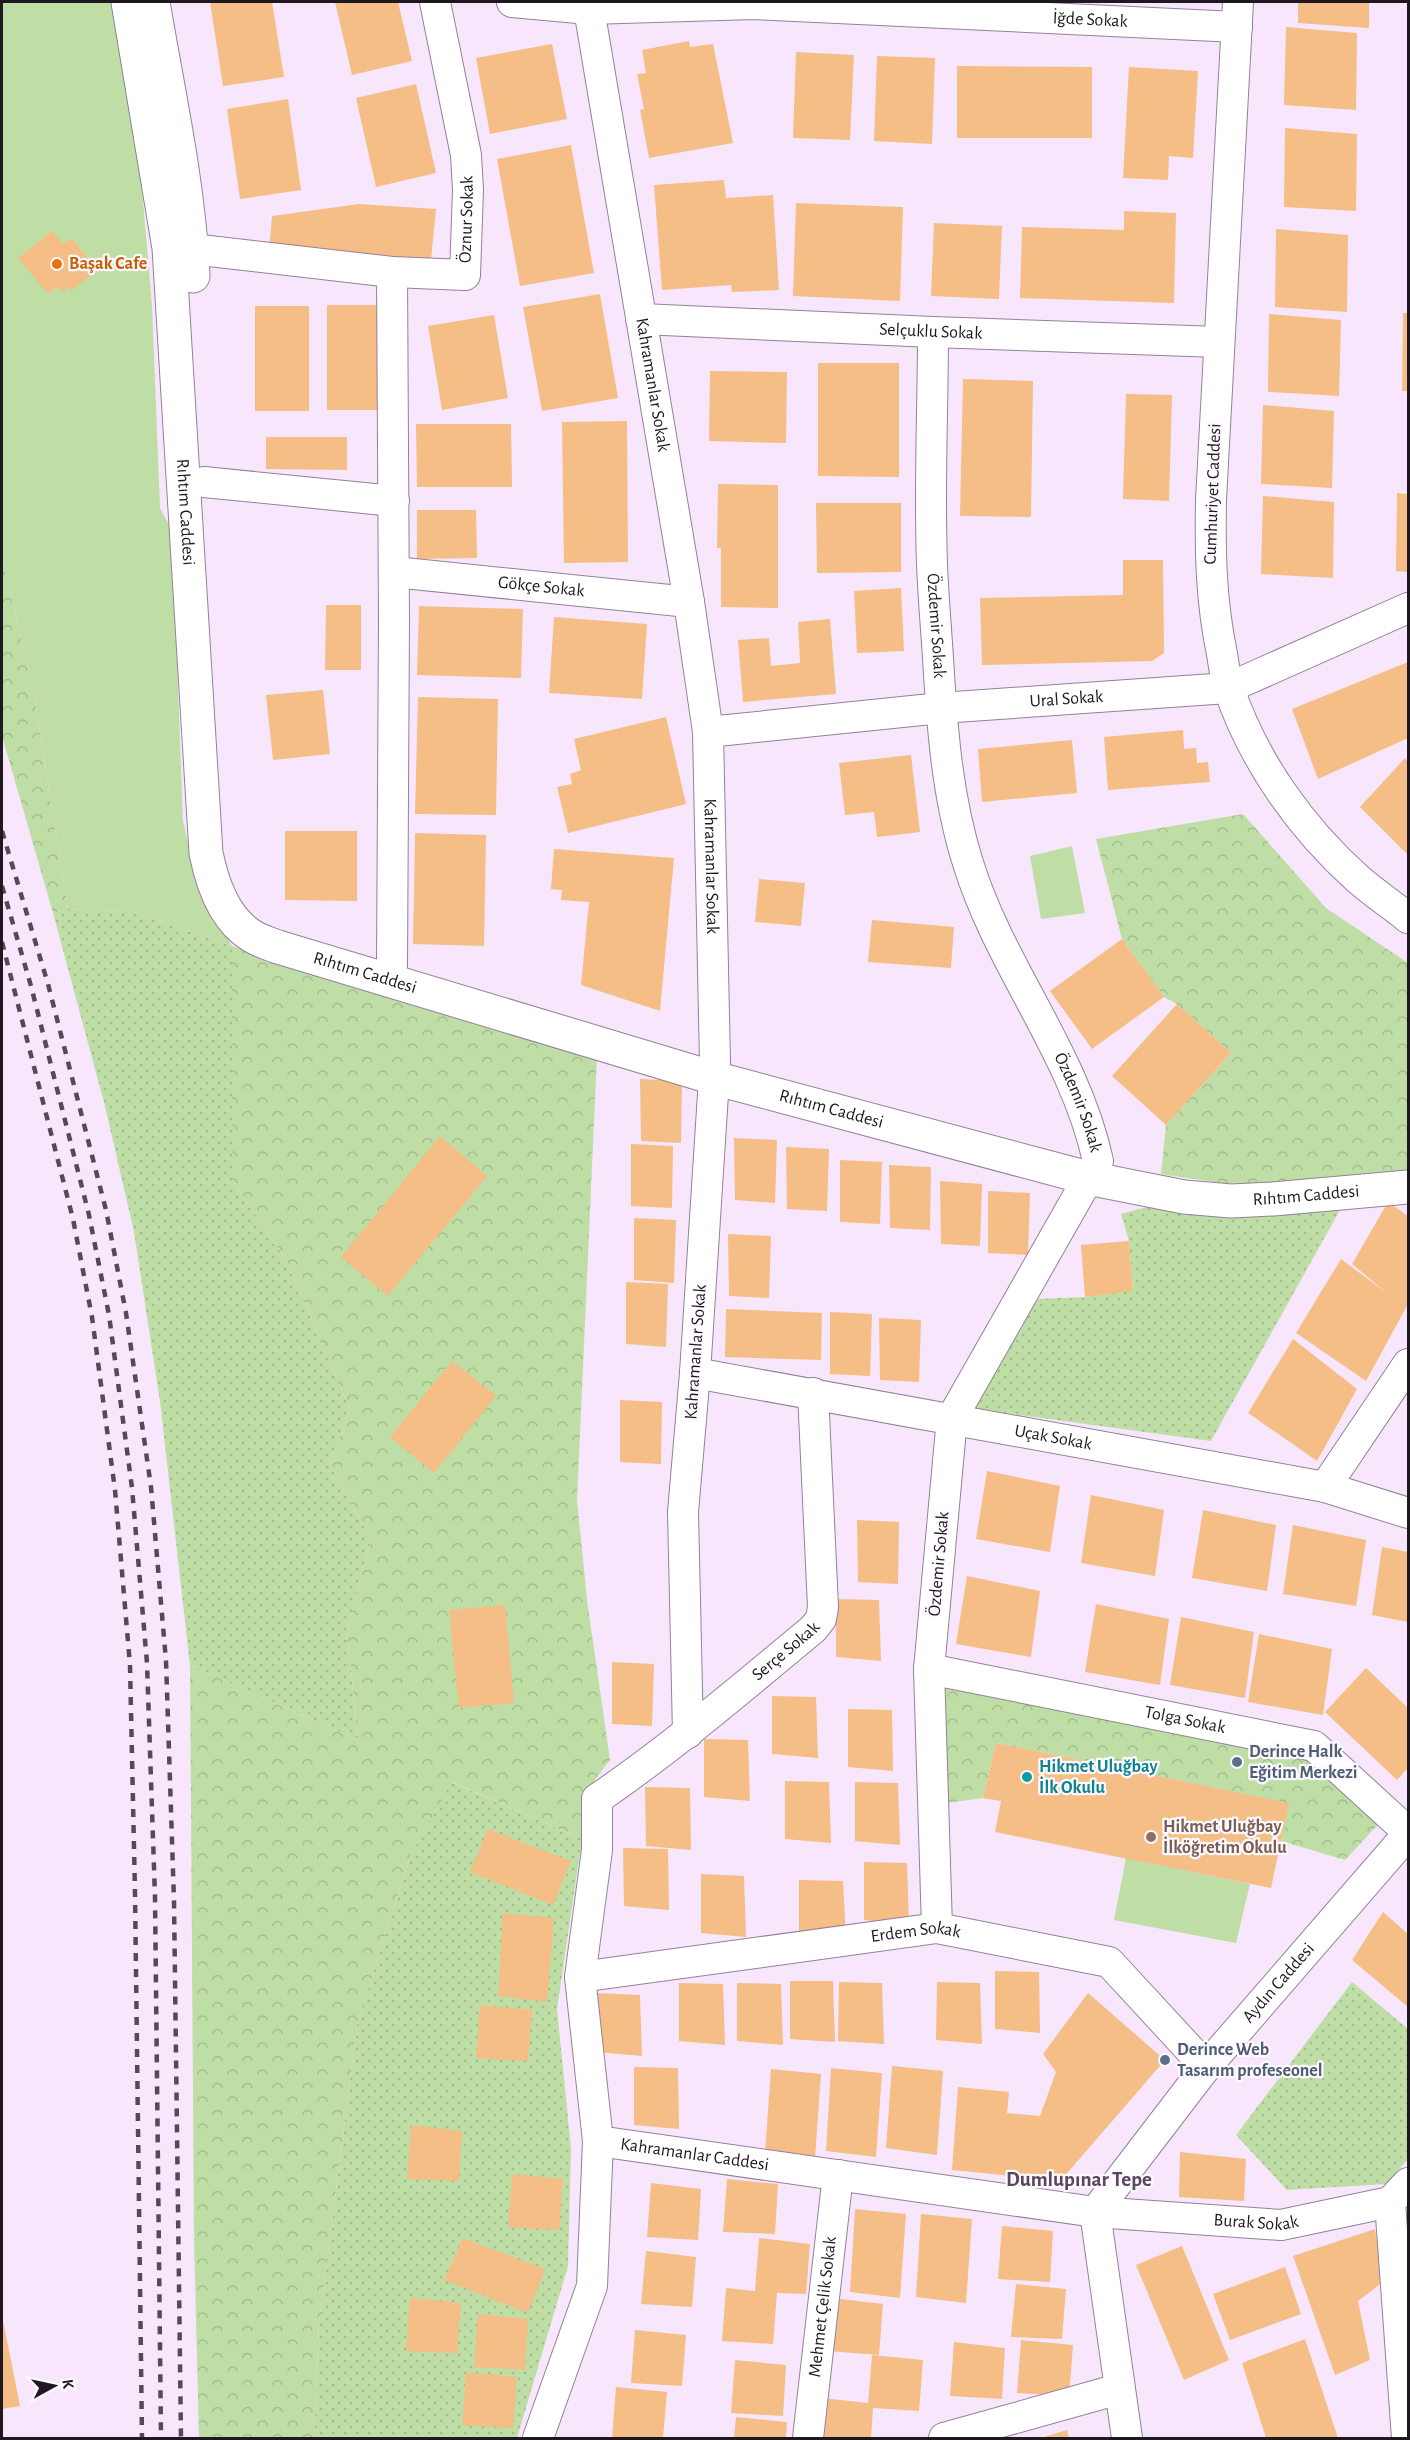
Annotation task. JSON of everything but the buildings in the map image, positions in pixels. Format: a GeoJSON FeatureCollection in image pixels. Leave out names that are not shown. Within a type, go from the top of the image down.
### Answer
{"type":"FeatureCollection","features":[{"type":"Feature","properties":{"kind":"main road","name":"Rıhtım Caddesi"},"geometry":{"type":"LineString","coordinates":[[128,2],[169,248],[206,853],[211,879],[223,904],[238,924],[252,936],[278,947],[714,1071],[939,1124],[1184,1197],[1231,1201],[1408,1187]]}},
{"type":"Feature","properties":{"kind":"main road","name":"Rıhtım Caddesi"},"geometry":{"type":"LineString","coordinates":[[153,2],[176,134],[192,249],[223,806],[228,848],[235,877],[249,908],[263,925],[284,935],[392,966],[714,1071]]}},
{"type":"Feature","properties":{"kind":"main road","name":"Rıhtım Caddesi"},"geometry":{"type":"LineString","coordinates":[[1093,1169],[1176,1176],[1221,1183],[1263,1184],[1408,1171]]}},
{"type":"Feature","properties":{"kind":"street","name":"Öznur Sokak"},"geometry":{"type":"LineString","coordinates":[[192,249],[393,272],[465,275],[468,190],[466,155],[435,2]]}},
{"type":"Feature","properties":{"kind":"street","name":"İğde Sokak"},"geometry":{"type":"LineString","coordinates":[[512,2],[589,9],[753,3],[1238,14]]}},
{"type":"Feature","properties":{"kind":"street","name":"Kahramanlar Sokak"},"geometry":{"type":"LineString","coordinates":[[589,9],[689,602],[708,732],[714,1071],[695,1373],[683,1512],[688,1733]]}},
{"type":"Feature","properties":{"kind":"street","name":"Cumhuriyet Caddesi"},"geometry":{"type":"LineString","coordinates":[[1238,14],[1211,500],[1210,567],[1216,626],[1228,688],[1264,766],[1292,808],[1316,838],[1358,879],[1408,918]]}},
{"type":"Feature","properties":{"kind":"street"},"geometry":{"type":"LineString","coordinates":[[392,966],[393,272]]}},
{"type":"Feature","properties":{"kind":"street","name":"Selçuklu Sokak"},"geometry":{"type":"LineString","coordinates":[[641,319],[1219,342]]}},
{"type":"Feature","properties":{"kind":"street","name":"Özdemir Sokak"},"geometry":{"type":"LineString","coordinates":[[933,332],[932,561],[941,708],[956,816],[968,864],[1012,966],[1072,1082],[1088,1120],[1093,1169],[952,1418],[929,1670],[937,1928]]}},
{"type":"Feature","properties":{"kind":"street"},"geometry":{"type":"LineString","coordinates":[[204,482],[394,501]]}},
{"type":"Feature","properties":{"kind":"street","name":"Gökçe Sokak"},"geometry":{"type":"LineString","coordinates":[[394,572],[689,602]]}},
{"type":"Feature","properties":{"kind":"street","name":"Ural Sokak"},"geometry":{"type":"LineString","coordinates":[[708,732],[941,708],[1228,688],[1408,608]]}},
{"type":"Feature","properties":{"kind":"street"},"geometry":{"type":"LineString","coordinates":[[1325,1487],[1408,1364]]}},
{"type":"Feature","properties":{"kind":"street","name":"Uçak Sokak"},"geometry":{"type":"LineString","coordinates":[[695,1373],[1325,1487],[1408,1513]]}},
{"type":"Feature","properties":{"kind":"street","name":"Serçe Sokak"},"geometry":{"type":"LineString","coordinates":[[580,1977],[597,1850],[597,1799],[654,1760],[688,1733],[822,1619],[813,1393]]}},
{"type":"Feature","properties":{"kind":"street","name":"Tolga Sokak"},"geometry":{"type":"LineString","coordinates":[[929,1670],[1314,1746],[1408,1833]]}},
{"type":"Feature","properties":{"kind":"street","name":"Aydın Caddesi"},"geometry":{"type":"LineString","coordinates":[[1095,2212],[1206,2067],[1408,1833]]}},
{"type":"Feature","properties":{"kind":"street","name":"Erdem Sokak"},"geometry":{"type":"LineString","coordinates":[[580,1977],[937,1928],[1109,1962],[1206,2067]]}},
{"type":"Feature","properties":{"kind":"street"},"geometry":{"type":"LineString","coordinates":[[580,1977],[598,2141]]}},
{"type":"Feature","properties":{"kind":"street","name":"Kahramanlar Caddesi"},"geometry":{"type":"LineString","coordinates":[[538,2439],[592,2286],[598,2141],[1095,2212]]}},
{"type":"Feature","properties":{"kind":"street","name":"Mehmet Çelik Sokak"},"geometry":{"type":"LineString","coordinates":[[808,2439],[838,2175]]}},
{"type":"Feature","properties":{"kind":"street"},"geometry":{"type":"LineString","coordinates":[[1399,2192],[1407,2439]]}},
{"type":"Feature","properties":{"kind":"street","name":"Burak Sokak"},"geometry":{"type":"LineString","coordinates":[[1095,2212],[1281,2225],[1399,2192]]}},
{"type":"Feature","properties":{"kind":"street"},"geometry":{"type":"LineString","coordinates":[[1095,2212],[1127,2439]]}},
{"type":"Feature","properties":{"kind":"street"},"geometry":{"type":"LineString","coordinates":[[944,2439],[1119,2390]]}},
{"type":"Feature","properties":{"kind":"green space"},"geometry":{"type":"Polygon","coordinates":[[[2,2],[114,2],[140,166],[152,305],[160,508],[172,530],[183,821],[196,879],[232,946],[130,911],[68,909],[34,694],[2,556],[2,2]]]}},
{"type":"Feature","properties":{"kind":"green space"},"geometry":{"type":"Polygon","coordinates":[[[2,556],[34,694],[68,909],[53,913],[2,736],[2,556]]]}},
{"type":"Feature","properties":{"kind":"green space"},"geometry":{"type":"Polygon","coordinates":[[[1243,814],[1326,908],[1408,963],[1408,1171],[1263,1184],[1221,1183],[1161,1174],[1166,1125],[1231,1053],[1177,1004],[1164,997],[1122,939],[1096,839],[1243,814]]]}},
{"type":"Feature","properties":{"kind":"green space"},"geometry":{"type":"Polygon","coordinates":[[[1072,846],[1085,913],[1041,919],[1030,856],[1072,846]]]}},
{"type":"Feature","properties":{"kind":"green space"},"geometry":{"type":"Polygon","coordinates":[[[68,909],[130,911],[232,946],[232,1180],[286,1260],[350,1409],[330,1464],[371,1539],[347,1631],[358,1740],[190,1665],[160,1401],[134,1232],[105,1106],[53,913],[68,909]]]}},
{"type":"Feature","properties":{"kind":"green space"},"geometry":{"type":"Polygon","coordinates":[[[232,946],[597,1056],[577,1500],[587,1600],[610,1760],[594,1781],[582,1839],[452,1782],[410,1856],[357,2025],[319,2323],[314,2438],[199,2438],[194,2238],[190,1665],[358,1740],[347,1631],[371,1539],[330,1464],[350,1409],[286,1260],[232,1180],[232,946]]]}},
{"type":"Feature","properties":{"kind":"green space"},"geometry":{"type":"Polygon","coordinates":[[[1350,1192],[1211,1441],[969,1408],[1036,1299],[1085,1297],[1133,1290],[1129,1241],[1121,1214],[1184,1197],[1350,1192]]]}},
{"type":"Feature","properties":{"kind":"green space"},"geometry":{"type":"Polygon","coordinates":[[[929,1670],[1314,1746],[1389,1813],[1345,1860],[1281,1841],[1288,1803],[996,1743],[983,1798],[933,1805],[929,1670]]]}},
{"type":"Feature","properties":{"kind":"green space"},"geometry":{"type":"Polygon","coordinates":[[[451,1782],[582,1839],[557,2009],[571,2148],[568,2266],[517,2438],[314,2438],[319,2323],[357,2025],[410,1856],[451,1782]]]}},
{"type":"Feature","properties":{"kind":"green space"},"geometry":{"type":"Polygon","coordinates":[[[1126,1858],[1250,1884],[1236,1943],[1114,1920],[1126,1858]]]}},
{"type":"Feature","properties":{"kind":"green space"},"geometry":{"type":"Polygon","coordinates":[[[1352,1982],[1408,2029],[1408,2159],[1386,2184],[1287,2190],[1236,2135],[1352,1982]]]}},
{"type":"Feature","properties":{"kind":"railway"},"geometry":{"type":"LineString","coordinates":[[2,831],[48,984],[106,1210],[126,1313],[151,1487],[166,1661],[174,1901],[181,2438]]}},
{"type":"Feature","properties":{"kind":"railway"},"geometry":{"type":"LineString","coordinates":[[2,886],[31,986],[89,1215],[109,1315],[132,1488],[147,1663],[155,1897],[161,2438]]}},
{"type":"Feature","properties":{"kind":"railway"},"geometry":{"type":"LineString","coordinates":[[2,942],[73,1219],[92,1317],[115,1490],[130,1665],[142,2438]]}},
{"type":"Feature","properties":{"kind":"place","name":"Başak Cafe"},"geometry":{"type":"Point","coordinates":[57,264]}},
{"type":"Feature","properties":{"kind":"place","name":"Derince Halk Eğitim Merkezi"},"geometry":{"type":"Point","coordinates":[1237,1762]}},
{"type":"Feature","properties":{"kind":"place","name":"Hikmet Uluğbay İlk Okulu"},"geometry":{"type":"Point","coordinates":[1027,1777]}},
{"type":"Feature","properties":{"kind":"place","name":"Hikmet Uluğbay İlköğretim Okulu"},"geometry":{"type":"Point","coordinates":[1151,1837]}},
{"type":"Feature","properties":{"kind":"place","name":"Derince Web Tasarım profeseonel"},"geometry":{"type":"Point","coordinates":[1165,2060]}},
{"type":"Feature","properties":{"kind":"district","name":"Dumlupınar Tepe"},"geometry":{"type":"Point","coordinates":[1079,2179]}}]}
